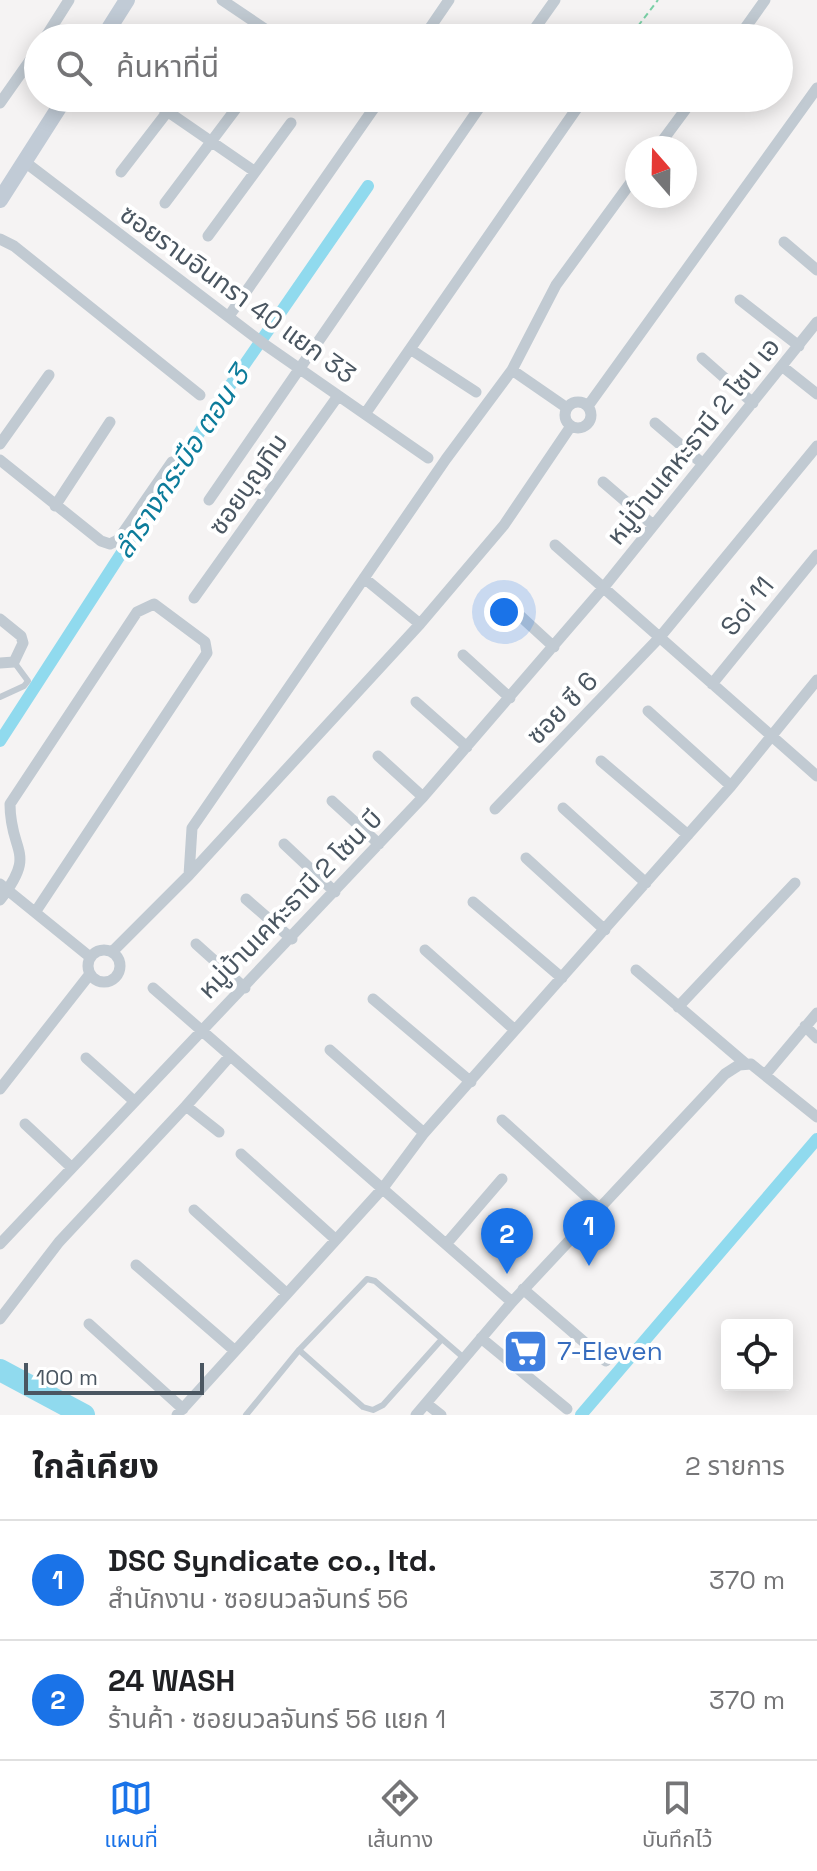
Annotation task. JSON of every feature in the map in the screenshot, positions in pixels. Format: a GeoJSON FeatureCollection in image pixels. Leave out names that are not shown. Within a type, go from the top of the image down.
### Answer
{"type":"FeatureCollection","features":[{"type":"Feature","properties":{"kind":"street"},"geometry":{"type":"LineString","coordinates":[[54,24],[69,0]]}},
{"type":"Feature","properties":{"kind":"street"},"geometry":{"type":"LineString","coordinates":[[112,24],[127,0]]}},
{"type":"Feature","properties":{"kind":"street"},"geometry":{"type":"LineString","coordinates":[[222,0],[258,24]]}},
{"type":"Feature","properties":{"kind":"street"},"geometry":{"type":"LineString","coordinates":[[433,24],[449,0]]}},
{"type":"Feature","properties":{"kind":"street"},"geometry":{"type":"LineString","coordinates":[[538,24],[555,0]]}},
{"type":"Feature","properties":{"kind":"street"},"geometry":{"type":"LineString","coordinates":[[748,24],[765,0]]}},
{"type":"Feature","properties":{"kind":"street"},"geometry":{"type":"LineString","coordinates":[[0,103],[24,69]]}},
{"type":"Feature","properties":{"kind":"street"},"geometry":{"type":"LineString","coordinates":[[588,406],[817,88]]}},
{"type":"Feature","properties":{"kind":"street"},"geometry":{"type":"LineString","coordinates":[[0,200],[56,112]]}},
{"type":"Feature","properties":{"kind":"street"},"geometry":{"type":"LineString","coordinates":[[121,172],[168,112],[254,171]]}},
{"type":"Feature","properties":{"kind":"street"},"geometry":{"type":"LineString","coordinates":[[165,203],[233,112]]}},
{"type":"Feature","properties":{"kind":"street"},"geometry":{"type":"LineString","coordinates":[[229,316],[371,112]]}},
{"type":"Feature","properties":{"kind":"street"},"geometry":{"type":"LineString","coordinates":[[209,500],[297,367],[476,112]]}},
{"type":"Feature","properties":{"kind":"street"},"geometry":{"type":"LineString","coordinates":[[365,414],[574,112]]}},
{"type":"Feature","properties":{"kind":"street"},"geometry":{"type":"LineString","coordinates":[[666,136],[684,112]]}},
{"type":"Feature","properties":{"kind":"street"},"geometry":{"type":"LineString","coordinates":[[208,236],[291,123]]}},
{"type":"Feature","properties":{"kind":"street","name":"ซอยรามอินทรา 40 แยก 33"},"geometry":{"type":"LineString","coordinates":[[25,162],[261,342],[428,458]]}},
{"type":"Feature","properties":{"kind":"street"},"geometry":{"type":"LineString","coordinates":[[189,875],[192,828],[512,370],[556,285],[625,190]]}},
{"type":"Feature","properties":{"kind":"street"},"geometry":{"type":"LineString","coordinates":[[0,239],[14,246],[200,395]]}},
{"type":"Feature","properties":{"kind":"street"},"geometry":{"type":"LineString","coordinates":[[784,242],[817,270]]}},
{"type":"Feature","properties":{"kind":"street"},"geometry":{"type":"LineString","coordinates":[[740,300],[799,346]]}},
{"type":"Feature","properties":{"kind":"street","name":"หมู่บ้านเคหะธานี 2 โซน เอ"},"geometry":{"type":"LineString","coordinates":[[604,587],[817,322]]}},
{"type":"Feature","properties":{"kind":"street"},"geometry":{"type":"LineString","coordinates":[[410,349],[476,392]]}},
{"type":"Feature","properties":{"kind":"street"},"geometry":{"type":"LineString","coordinates":[[702,358],[753,403]]}},
{"type":"Feature","properties":{"kind":"street"},"geometry":{"type":"LineString","coordinates":[[783,367],[817,394]]}},
{"type":"Feature","properties":{"kind":"street"},"geometry":{"type":"LineString","coordinates":[[512,370],[567,408]]}},
{"type":"Feature","properties":{"kind":"street"},"geometry":{"type":"LineString","coordinates":[[0,444],[49,375]]}},
{"type":"Feature","properties":{"kind":"street","name":"ซอยบุญทิม"},"geometry":{"type":"LineString","coordinates":[[194,598],[338,396]]}},
{"type":"Feature","properties":{"kind":"street"},"geometry":{"type":"LineString","coordinates":[[577,402],[588,406],[592,413],[589,424],[578,429],[571,426],[566,420],[567,408],[577,402]]}},
{"type":"Feature","properties":{"kind":"street"},"geometry":{"type":"LineString","coordinates":[[55,506],[110,422]]}},
{"type":"Feature","properties":{"kind":"street"},"geometry":{"type":"LineString","coordinates":[[655,423],[703,464]]}},
{"type":"Feature","properties":{"kind":"street"},"geometry":{"type":"LineString","coordinates":[[112,952],[189,875],[420,624],[504,525],[571,426]]}},
{"type":"Feature","properties":{"kind":"street","name":"ซอย ซี 6"},"geometry":{"type":"LineString","coordinates":[[495,809],[660,637],[817,446]]}},
{"type":"Feature","properties":{"kind":"street"},"geometry":{"type":"LineString","coordinates":[[0,460],[101,541],[114,542],[172,462]]}},
{"type":"Feature","properties":{"kind":"street"},"geometry":{"type":"LineString","coordinates":[[603,482],[653,525]]}},
{"type":"Feature","properties":{"kind":"street"},"geometry":{"type":"LineString","coordinates":[[555,545],[817,776]]}},
{"type":"Feature","properties":{"kind":"street","name":"Soi 11"},"geometry":{"type":"LineString","coordinates":[[712,684],[817,555]]}},
{"type":"Feature","properties":{"kind":"street"},"geometry":{"type":"LineString","coordinates":[[364,578],[420,624]]}},
{"type":"Feature","properties":{"kind":"street","name":"หมู่บ้านเคหะธานี 2 โซน บี"},"geometry":{"type":"LineString","coordinates":[[0,1244],[5,1229],[71,1167],[200,1030],[245,988],[423,797],[604,587]]}},
{"type":"Feature","properties":{"kind":"street"},"geometry":{"type":"LineString","coordinates":[[504,601],[554,647]]}},
{"type":"Feature","properties":{"kind":"street"},"geometry":{"type":"LineString","coordinates":[[0,900],[4,887],[21,871],[22,859],[10,804],[137,612],[154,604],[205,642],[207,653],[36,911]]}},
{"type":"Feature","properties":{"kind":"street"},"geometry":{"type":"LineString","coordinates":[[0,619],[21,636],[23,650],[14,662],[0,663]]}},
{"type":"Feature","properties":{"kind":"street"},"geometry":{"type":"LineString","coordinates":[[463,655],[510,698]]}},
{"type":"Feature","properties":{"kind":"street"},"geometry":{"type":"LineString","coordinates":[[89,1324],[180,1412],[285,1292],[383,1188],[424,1133],[731,786],[817,680]]}},
{"type":"Feature","properties":{"kind":"street"},"geometry":{"type":"LineString","coordinates":[[416,702],[467,747]]}},
{"type":"Feature","properties":{"kind":"street"},"geometry":{"type":"LineString","coordinates":[[648,711],[731,786]]}},
{"type":"Feature","properties":{"kind":"street"},"geometry":{"type":"LineString","coordinates":[[378,756],[423,797]]}},
{"type":"Feature","properties":{"kind":"street"},"geometry":{"type":"LineString","coordinates":[[601,761],[688,835]]}},
{"type":"Feature","properties":{"kind":"street"},"geometry":{"type":"LineString","coordinates":[[332,801],[379,844]]}},
{"type":"Feature","properties":{"kind":"street"},"geometry":{"type":"LineString","coordinates":[[563,808],[646,883]]}},
{"type":"Feature","properties":{"kind":"street"},"geometry":{"type":"LineString","coordinates":[[284,844],[335,892]]}},
{"type":"Feature","properties":{"kind":"street"},"geometry":{"type":"LineString","coordinates":[[526,858],[605,930]]}},
{"type":"Feature","properties":{"kind":"street"},"geometry":{"type":"LineString","coordinates":[[678,1007],[795,883]]}},
{"type":"Feature","properties":{"kind":"street"},"geometry":{"type":"LineString","coordinates":[[0,1089],[90,974],[90,957],[4,887]]}},
{"type":"Feature","properties":{"kind":"street"},"geometry":{"type":"LineString","coordinates":[[246,899],[292,939]]}},
{"type":"Feature","properties":{"kind":"street"},"geometry":{"type":"LineString","coordinates":[[473,902],[562,978]]}},
{"type":"Feature","properties":{"kind":"street"},"geometry":{"type":"LineString","coordinates":[[196,944],[245,988]]}},
{"type":"Feature","properties":{"kind":"street"},"geometry":{"type":"LineString","coordinates":[[425,950],[515,1030]]}},
{"type":"Feature","properties":{"kind":"street"},"geometry":{"type":"LineString","coordinates":[[90,957],[98,951],[112,952],[119,961],[115,977],[104,982],[90,974]]}},
{"type":"Feature","properties":{"kind":"street"},"geometry":{"type":"LineString","coordinates":[[636,970],[746,1064],[765,1075],[817,1117]]}},
{"type":"Feature","properties":{"kind":"street"},"geometry":{"type":"LineString","coordinates":[[153,988],[512,1302]]}},
{"type":"Feature","properties":{"kind":"street"},"geometry":{"type":"LineString","coordinates":[[373,999],[471,1082]]}},
{"type":"Feature","properties":{"kind":"street"},"geometry":{"type":"LineString","coordinates":[[765,1075],[817,1013]]}},
{"type":"Feature","properties":{"kind":"street"},"geometry":{"type":"LineString","coordinates":[[805,1026],[817,1038]]}},
{"type":"Feature","properties":{"kind":"street"},"geometry":{"type":"LineString","coordinates":[[330,1050],[424,1133]]}},
{"type":"Feature","properties":{"kind":"street"},"geometry":{"type":"LineString","coordinates":[[0,1319],[59,1242],[230,1056]]}},
{"type":"Feature","properties":{"kind":"street"},"geometry":{"type":"LineString","coordinates":[[86,1058],[134,1101]]}},
{"type":"Feature","properties":{"kind":"street"},"geometry":{"type":"LineString","coordinates":[[416,1415],[523,1289],[598,1207],[725,1074],[746,1064]]}},
{"type":"Feature","properties":{"kind":"street"},"geometry":{"type":"LineString","coordinates":[[186,1106],[219,1132]]}},
{"type":"Feature","properties":{"kind":"street"},"geometry":{"type":"LineString","coordinates":[[502,1120],[598,1207]]}},
{"type":"Feature","properties":{"kind":"street"},"geometry":{"type":"LineString","coordinates":[[25,1124],[71,1167]]}},
{"type":"Feature","properties":{"kind":"street"},"geometry":{"type":"LineString","coordinates":[[241,1154],[334,1238]]}},
{"type":"Feature","properties":{"kind":"street"},"geometry":{"type":"LineString","coordinates":[[447,1243],[502,1179]]}},
{"type":"Feature","properties":{"kind":"street"},"geometry":{"type":"LineString","coordinates":[[194,1210],[285,1292]]}},
{"type":"Feature","properties":{"kind":"street"},"geometry":{"type":"LineString","coordinates":[[136,1265],[234,1350]]}},
{"type":"Feature","properties":{"kind":"street"},"geometry":{"type":"LineString","coordinates":[[523,1289],[606,1361]]}},
{"type":"Feature","properties":{"kind":"street"},"geometry":{"type":"LineString","coordinates":[[481,1338],[567,1409]]}},
{"type":"Feature","properties":{"kind":"street"},"geometry":{"type":"LineString","coordinates":[[427,1404],[441,1415]]}},
{"type":"Feature","properties":{"kind":"lane"},"geometry":{"type":"LineString","coordinates":[[0,697],[28,681],[14,662]]}},
{"type":"Feature","properties":{"kind":"lane"},"geometry":{"type":"LineString","coordinates":[[246,1415],[299,1350],[367,1279],[375,1281],[464,1358]]}},
{"type":"Feature","properties":{"kind":"lane"},"geometry":{"type":"LineString","coordinates":[[299,1350],[363,1407],[373,1410],[383,1405],[442,1339]]}},
{"type":"Feature","properties":{"kind":"path"},"geometry":{"type":"LineString","coordinates":[[639,24],[658,0]]}},
{"type":"Feature","properties":{"kind":"waterway","name":"ลำรางกระบือ ตอน 3"},"geometry":{"type":"LineString","coordinates":[[0,741],[227,390],[368,186]]}},
{"type":"Feature","properties":{"kind":"waterway"},"geometry":{"type":"LineString","coordinates":[[581,1415],[817,1139]]}},
{"type":"Feature","properties":{"kind":"waterway"},"geometry":{"type":"LineString","coordinates":[[0,1370],[84,1415]]}},
{"type":"Feature","properties":{"kind":"place","name":"DSC Syndicate co., ltd."},"geometry":{"type":"Point","coordinates":[589,1266]}},
{"type":"Feature","properties":{"kind":"place","name":"24 WASH"},"geometry":{"type":"Point","coordinates":[507,1274]}},
{"type":"Feature","properties":{"kind":"place","name":"7-Eleven"},"geometry":{"type":"Point","coordinates":[526,1351]}}]}
